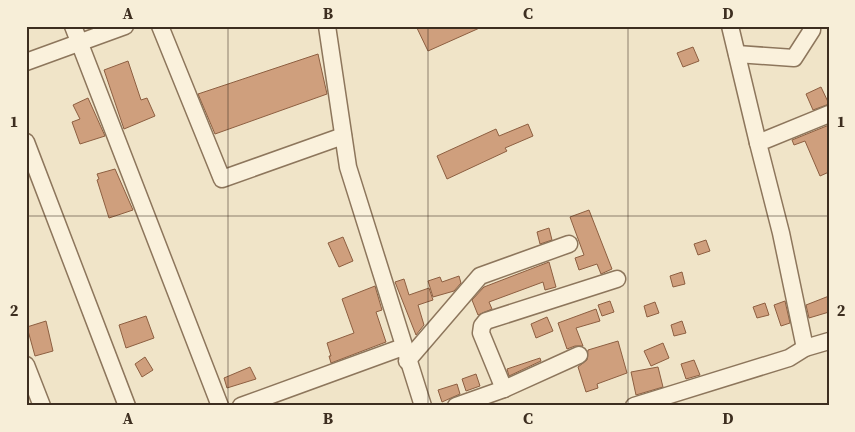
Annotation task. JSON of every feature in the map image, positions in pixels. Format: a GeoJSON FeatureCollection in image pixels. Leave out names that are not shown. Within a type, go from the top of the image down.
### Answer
{"type":"FeatureCollection","features":[{"type":"Feature","properties":{"kind":"street"},"geometry":{"type":"LineString","coordinates":[[72,26],[220,406]]}},
{"type":"Feature","properties":{"kind":"street"},"geometry":{"type":"LineString","coordinates":[[26,62],[80,44],[125,26]]}},
{"type":"Feature","properties":{"kind":"street"},"geometry":{"type":"LineString","coordinates":[[160,26],[222,179],[344,136]]}},
{"type":"Feature","properties":{"kind":"street"},"geometry":{"type":"LineString","coordinates":[[327,26],[348,167],[405,354],[423,406]]}},
{"type":"Feature","properties":{"kind":"street"},"geometry":{"type":"LineString","coordinates":[[730,26],[781,233],[805,348]]}},
{"type":"Feature","properties":{"kind":"street"},"geometry":{"type":"LineString","coordinates":[[736,54],[794,58],[812,30]]}},
{"type":"Feature","properties":{"kind":"street"},"geometry":{"type":"LineString","coordinates":[[758,143],[829,114]]}},
{"type":"Feature","properties":{"kind":"street"},"geometry":{"type":"LineString","coordinates":[[26,142],[128,406]]}},
{"type":"Feature","properties":{"kind":"street"},"geometry":{"type":"LineString","coordinates":[[241,406],[405,354],[480,276],[569,244]]}},
{"type":"Feature","properties":{"kind":"street"},"geometry":{"type":"LineString","coordinates":[[504,389],[481,333],[482,326],[486,321],[617,279]]}},
{"type":"Feature","properties":{"kind":"street"},"geometry":{"type":"LineString","coordinates":[[634,406],[789,358],[805,348],[829,341]]}},
{"type":"Feature","properties":{"kind":"street"},"geometry":{"type":"LineString","coordinates":[[456,406],[504,389],[579,355]]}},
{"type":"Feature","properties":{"kind":"street"},"geometry":{"type":"LineString","coordinates":[[26,365],[42,406]]}},
{"type":"Feature","properties":{"kind":"building"},"geometry":{"type":"Polygon","coordinates":[[[416,26],[484,26],[428,51],[416,26]]]}},
{"type":"Feature","properties":{"kind":"building"},"geometry":{"type":"Polygon","coordinates":[[[693,47],[699,61],[683,67],[677,53],[693,47]]]}},
{"type":"Feature","properties":{"kind":"building"},"geometry":{"type":"Polygon","coordinates":[[[318,54],[327,94],[215,134],[198,94],[318,54]]]}},
{"type":"Feature","properties":{"kind":"building"},"geometry":{"type":"Polygon","coordinates":[[[128,61],[141,100],[147,98],[155,116],[124,129],[104,70],[128,61]]]}},
{"type":"Feature","properties":{"kind":"building"},"geometry":{"type":"Polygon","coordinates":[[[821,87],[829,104],[813,110],[806,94],[821,87]]]}},
{"type":"Feature","properties":{"kind":"building"},"geometry":{"type":"Polygon","coordinates":[[[88,98],[105,136],[80,144],[72,122],[80,119],[73,105],[88,98]]]}},
{"type":"Feature","properties":{"kind":"building"},"geometry":{"type":"Polygon","coordinates":[[[528,124],[533,136],[505,148],[507,151],[447,179],[437,156],[496,129],[499,136],[528,124]]]}},
{"type":"Feature","properties":{"kind":"building"},"geometry":{"type":"Polygon","coordinates":[[[829,125],[829,172],[820,176],[805,141],[794,145],[792,140],[829,125]]]}},
{"type":"Feature","properties":{"kind":"building"},"geometry":{"type":"Polygon","coordinates":[[[115,169],[133,210],[109,218],[97,180],[99,179],[97,174],[115,169]]]}},
{"type":"Feature","properties":{"kind":"building"},"geometry":{"type":"Polygon","coordinates":[[[589,210],[612,269],[601,274],[597,264],[579,270],[575,258],[584,255],[570,217],[589,210]]]}},
{"type":"Feature","properties":{"kind":"building"},"geometry":{"type":"Polygon","coordinates":[[[549,228],[552,240],[540,244],[537,232],[549,228]]]}},
{"type":"Feature","properties":{"kind":"building"},"geometry":{"type":"Polygon","coordinates":[[[343,237],[353,261],[339,267],[328,243],[343,237]]]}},
{"type":"Feature","properties":{"kind":"building"},"geometry":{"type":"Polygon","coordinates":[[[706,240],[710,251],[698,255],[694,244],[706,240]]]}},
{"type":"Feature","properties":{"kind":"building"},"geometry":{"type":"Polygon","coordinates":[[[549,262],[556,287],[545,290],[543,282],[489,302],[492,309],[478,315],[472,300],[484,287],[549,262]]]}},
{"type":"Feature","properties":{"kind":"building"},"geometry":{"type":"Polygon","coordinates":[[[682,272],[685,284],[673,287],[670,276],[682,272]]]}},
{"type":"Feature","properties":{"kind":"building"},"geometry":{"type":"Polygon","coordinates":[[[459,276],[461,283],[454,291],[433,297],[428,281],[440,277],[442,282],[459,276]]]}},
{"type":"Feature","properties":{"kind":"building"},"geometry":{"type":"Polygon","coordinates":[[[404,279],[409,295],[429,288],[433,300],[418,305],[424,325],[416,335],[395,282],[404,279]]]}},
{"type":"Feature","properties":{"kind":"building"},"geometry":{"type":"Polygon","coordinates":[[[375,286],[382,310],[376,312],[386,342],[331,363],[327,343],[354,333],[342,299],[375,286]]]}},
{"type":"Feature","properties":{"kind":"building"},"geometry":{"type":"Polygon","coordinates":[[[829,296],[829,312],[809,318],[806,305],[829,296]]]}},
{"type":"Feature","properties":{"kind":"building"},"geometry":{"type":"Polygon","coordinates":[[[610,301],[614,312],[602,316],[598,305],[610,301]]]}},
{"type":"Feature","properties":{"kind":"building"},"geometry":{"type":"Polygon","coordinates":[[[785,301],[790,323],[781,326],[774,305],[785,301]]]}},
{"type":"Feature","properties":{"kind":"building"},"geometry":{"type":"Polygon","coordinates":[[[655,302],[659,313],[647,317],[644,306],[655,302]]]}},
{"type":"Feature","properties":{"kind":"building"},"geometry":{"type":"Polygon","coordinates":[[[765,303],[769,315],[757,318],[753,307],[765,303]]]}},
{"type":"Feature","properties":{"kind":"building"},"geometry":{"type":"Polygon","coordinates":[[[596,309],[600,321],[576,328],[583,346],[567,349],[558,323],[596,309]]]}},
{"type":"Feature","properties":{"kind":"building"},"geometry":{"type":"Polygon","coordinates":[[[146,316],[154,338],[126,348],[119,325],[146,316]]]}},
{"type":"Feature","properties":{"kind":"building"},"geometry":{"type":"Polygon","coordinates":[[[547,317],[553,331],[536,338],[531,324],[547,317]]]}},
{"type":"Feature","properties":{"kind":"building"},"geometry":{"type":"Polygon","coordinates":[[[46,321],[53,351],[35,356],[27,327],[46,321]]]}},
{"type":"Feature","properties":{"kind":"building"},"geometry":{"type":"Polygon","coordinates":[[[682,321],[686,333],[674,336],[671,325],[682,321]]]}},
{"type":"Feature","properties":{"kind":"building"},"geometry":{"type":"Polygon","coordinates":[[[618,341],[627,373],[597,384],[598,388],[586,392],[578,367],[587,360],[588,350],[618,341]]]}},
{"type":"Feature","properties":{"kind":"building"},"geometry":{"type":"Polygon","coordinates":[[[663,343],[669,358],[651,366],[644,351],[663,343]]]}},
{"type":"Feature","properties":{"kind":"building"},"geometry":{"type":"Polygon","coordinates":[[[145,357],[153,370],[142,377],[135,364],[145,357]]]}},
{"type":"Feature","properties":{"kind":"building"},"geometry":{"type":"Polygon","coordinates":[[[540,358],[541,361],[509,376],[507,369],[540,358]]]}},
{"type":"Feature","properties":{"kind":"building"},"geometry":{"type":"Polygon","coordinates":[[[694,360],[700,375],[686,379],[681,364],[694,360]]]}},
{"type":"Feature","properties":{"kind":"building"},"geometry":{"type":"Polygon","coordinates":[[[250,367],[256,379],[227,388],[224,378],[250,367]]]}},
{"type":"Feature","properties":{"kind":"building"},"geometry":{"type":"Polygon","coordinates":[[[658,367],[663,387],[636,395],[631,372],[658,367]]]}},
{"type":"Feature","properties":{"kind":"building"},"geometry":{"type":"Polygon","coordinates":[[[476,374],[480,386],[466,391],[462,379],[476,374]]]}},
{"type":"Feature","properties":{"kind":"building"},"geometry":{"type":"Polygon","coordinates":[[[457,384],[460,394],[442,402],[438,390],[457,384]]]}}]}
